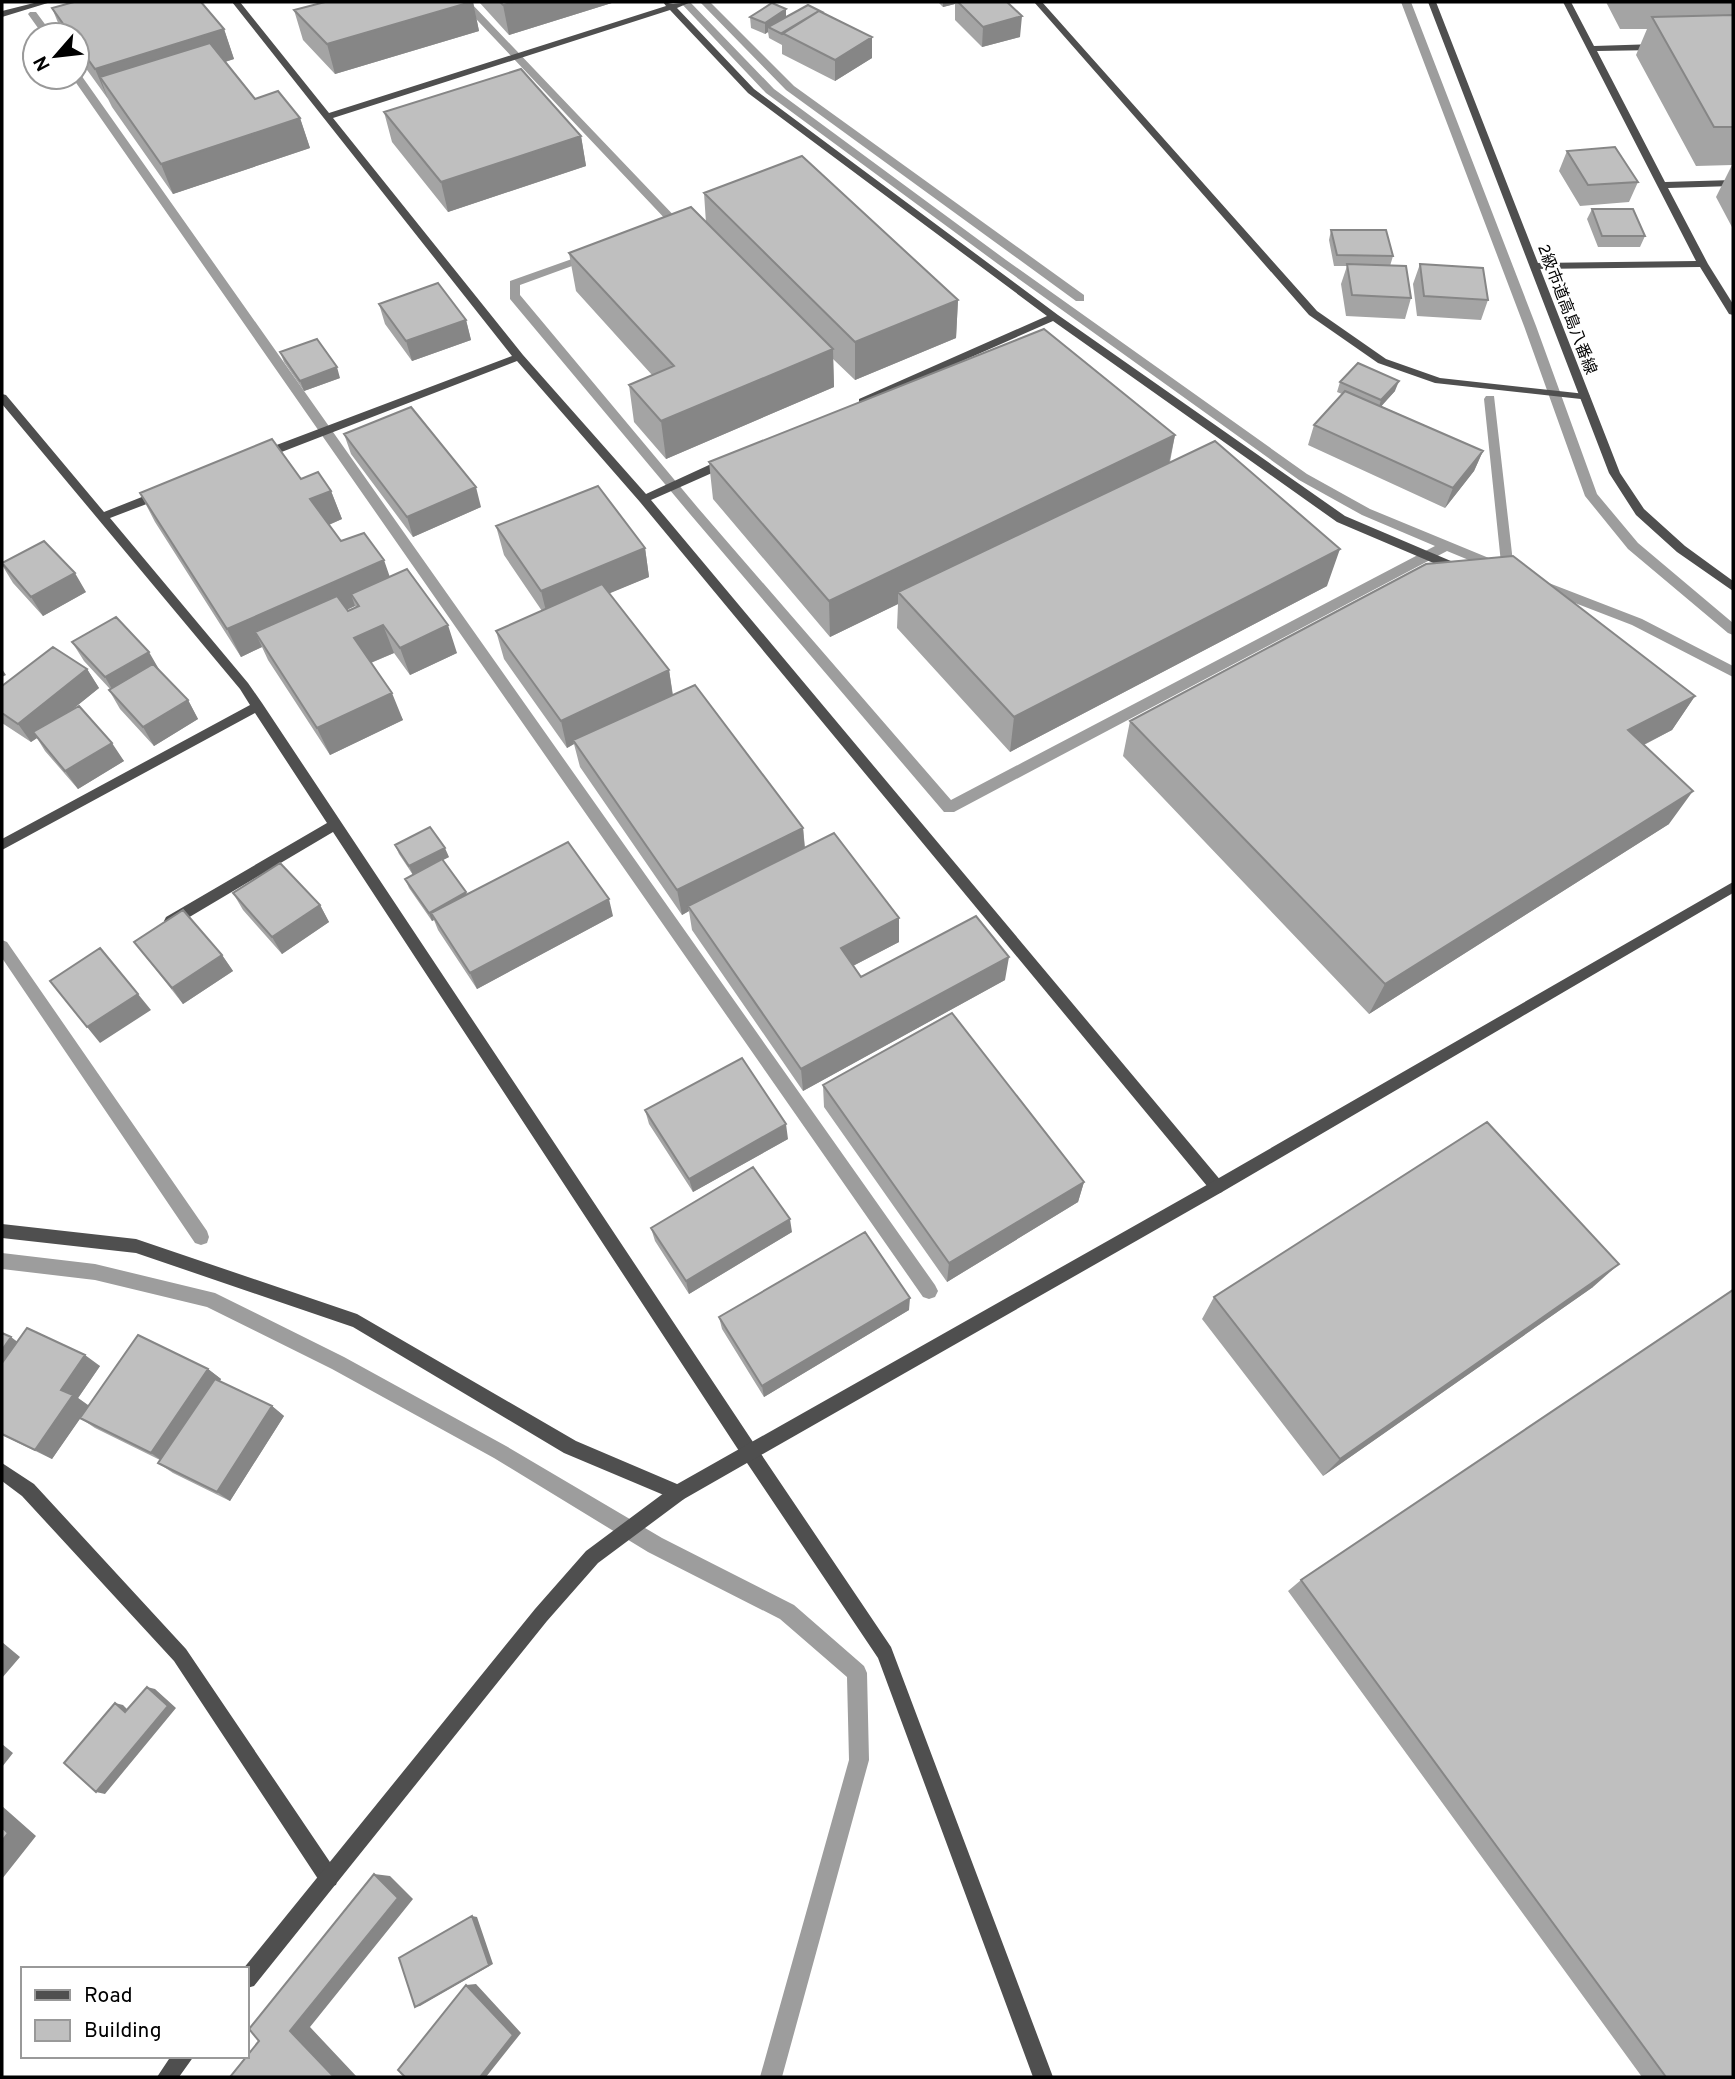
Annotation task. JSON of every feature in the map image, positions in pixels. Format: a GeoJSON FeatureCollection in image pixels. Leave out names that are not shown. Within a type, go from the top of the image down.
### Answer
{"type":"FeatureCollection","features":[{"type":"Feature","properties":{"kind":"street"},"geometry":{"type":"LineString","coordinates":[[3,2],[6,13],[47,2]]}},
{"type":"Feature","properties":{"kind":"street"},"geometry":{"type":"LineString","coordinates":[[236,2],[519,358],[644,499],[1217,1186]]}},
{"type":"Feature","properties":{"kind":"street"},"geometry":{"type":"LineString","coordinates":[[326,117],[668,4],[687,2]]}},
{"type":"Feature","properties":{"kind":"street"},"geometry":{"type":"LineString","coordinates":[[1038,2],[1313,313],[1382,361],[1439,381],[1586,398]]}},
{"type":"Feature","properties":{"kind":"street","name":"2級市道高島八番線"},"geometry":{"type":"LineString","coordinates":[[1432,2],[1615,473],[1640,512],[1681,549],[1733,587]]}},
{"type":"Feature","properties":{"kind":"street"},"geometry":{"type":"LineString","coordinates":[[1567,2],[1703,264],[1733,312]]}},
{"type":"Feature","properties":{"kind":"street"},"geometry":{"type":"LineString","coordinates":[[668,4],[751,91],[1054,317],[1341,519],[1475,576]]}},
{"type":"Feature","properties":{"kind":"street"},"geometry":{"type":"LineString","coordinates":[[1591,49],[1669,47]]}},
{"type":"Feature","properties":{"kind":"street"},"geometry":{"type":"LineString","coordinates":[[1662,185],[1733,183]]}},
{"type":"Feature","properties":{"kind":"street"},"geometry":{"type":"LineString","coordinates":[[1535,266],[1703,264]]}},
{"type":"Feature","properties":{"kind":"street"},"geometry":{"type":"LineString","coordinates":[[855,405],[1054,317]]}},
{"type":"Feature","properties":{"kind":"street"},"geometry":{"type":"LineString","coordinates":[[247,461],[519,358]]}},
{"type":"Feature","properties":{"kind":"street"},"geometry":{"type":"LineString","coordinates":[[2,397],[244,686],[885,1653],[1043,2077]]}},
{"type":"Feature","properties":{"kind":"street"},"geometry":{"type":"LineString","coordinates":[[644,499],[743,454]]}},
{"type":"Feature","properties":{"kind":"street"},"geometry":{"type":"LineString","coordinates":[[104,516],[169,491]]}},
{"type":"Feature","properties":{"kind":"street"},"geometry":{"type":"LineString","coordinates":[[2,845],[258,706]]}},
{"type":"Feature","properties":{"kind":"street"},"geometry":{"type":"LineString","coordinates":[[156,930],[336,824]]}},
{"type":"Feature","properties":{"kind":"street"},"geometry":{"type":"LineString","coordinates":[[248,1978],[541,1615],[592,1557],[678,1493],[1217,1186],[1733,887]]}},
{"type":"Feature","properties":{"kind":"street"},"geometry":{"type":"LineString","coordinates":[[2,1231],[136,1247],[357,1321],[570,1447],[678,1493]]}},
{"type":"Feature","properties":{"kind":"street"},"geometry":{"type":"LineString","coordinates":[[2,1471],[28,1490],[180,1655],[329,1878]]}},
{"type":"Feature","properties":{"kind":"street"},"geometry":{"type":"LineString","coordinates":[[167,2077],[182,2058]]}},
{"type":"Feature","properties":{"kind":"building"},"geometry":{"type":"Polygon","coordinates":[[[74,2],[201,2],[224,29],[95,69],[91,63],[91,21],[61,21],[52,8],[74,2]]]}},
{"type":"Feature","properties":{"kind":"building"},"geometry":{"type":"Polygon","coordinates":[[[325,2],[471,2],[327,44],[294,10],[325,2]]]}},
{"type":"Feature","properties":{"kind":"building"},"geometry":{"type":"Polygon","coordinates":[[[958,2],[1007,2],[1022,16],[983,27],[958,2]]]}},
{"type":"Feature","properties":{"kind":"building"},"geometry":{"type":"Polygon","coordinates":[[[772,3],[786,9],[765,23],[750,17],[772,3]]]}},
{"type":"Feature","properties":{"kind":"building"},"geometry":{"type":"Polygon","coordinates":[[[808,5],[824,13],[819,11],[782,34],[768,27],[808,5]]]}},
{"type":"Feature","properties":{"kind":"building"},"geometry":{"type":"Polygon","coordinates":[[[819,11],[872,37],[835,60],[782,33],[819,11]]]}},
{"type":"Feature","properties":{"kind":"building"},"geometry":{"type":"Polygon","coordinates":[[[1733,15],[1733,127],[1714,127],[1652,17],[1733,15]]]}},
{"type":"Feature","properties":{"kind":"building"},"geometry":{"type":"Polygon","coordinates":[[[210,43],[255,99],[278,91],[300,118],[161,164],[100,77],[210,43]]]}},
{"type":"Feature","properties":{"kind":"building"},"geometry":{"type":"Polygon","coordinates":[[[521,69],[581,136],[441,182],[384,112],[521,69]]]}},
{"type":"Feature","properties":{"kind":"building"},"geometry":{"type":"Polygon","coordinates":[[[1615,147],[1638,182],[1588,185],[1567,151],[1615,147]]]}},
{"type":"Feature","properties":{"kind":"building"},"geometry":{"type":"Polygon","coordinates":[[[802,156],[958,300],[855,342],[704,193],[802,156]]]}},
{"type":"Feature","properties":{"kind":"building"},"geometry":{"type":"Polygon","coordinates":[[[691,207],[833,349],[661,421],[629,385],[674,366],[569,253],[691,207]]]}},
{"type":"Feature","properties":{"kind":"building"},"geometry":{"type":"Polygon","coordinates":[[[1592,209],[1633,209],[1645,236],[1602,236],[1592,209]]]}},
{"type":"Feature","properties":{"kind":"building"},"geometry":{"type":"Polygon","coordinates":[[[1331,230],[1386,230],[1393,256],[1337,255],[1331,230]]]}},
{"type":"Feature","properties":{"kind":"building"},"geometry":{"type":"Polygon","coordinates":[[[1347,264],[1406,266],[1411,298],[1352,295],[1347,264]]]}},
{"type":"Feature","properties":{"kind":"building"},"geometry":{"type":"Polygon","coordinates":[[[1420,264],[1483,268],[1488,300],[1424,296],[1420,264]]]}},
{"type":"Feature","properties":{"kind":"building"},"geometry":{"type":"Polygon","coordinates":[[[438,283],[466,320],[406,341],[379,304],[438,283]]]}},
{"type":"Feature","properties":{"kind":"building"},"geometry":{"type":"Polygon","coordinates":[[[1044,329],[1175,435],[829,601],[709,462],[1044,329]]]}},
{"type":"Feature","properties":{"kind":"building"},"geometry":{"type":"Polygon","coordinates":[[[317,339],[337,367],[300,381],[280,352],[317,339]]]}},
{"type":"Feature","properties":{"kind":"building"},"geometry":{"type":"Polygon","coordinates":[[[1358,363],[1399,381],[1381,400],[1340,382],[1358,363]]]}},
{"type":"Feature","properties":{"kind":"building"},"geometry":{"type":"Polygon","coordinates":[[[1345,391],[1483,451],[1453,488],[1314,425],[1345,391]]]}},
{"type":"Feature","properties":{"kind":"building"},"geometry":{"type":"Polygon","coordinates":[[[411,407],[476,487],[407,517],[344,434],[411,407]]]}},
{"type":"Feature","properties":{"kind":"building"},"geometry":{"type":"Polygon","coordinates":[[[272,439],[301,479],[318,472],[331,491],[310,499],[341,541],[364,533],[384,560],[227,629],[140,493],[272,439]]]}},
{"type":"Feature","properties":{"kind":"building"},"geometry":{"type":"Polygon","coordinates":[[[1215,441],[1340,549],[1014,717],[898,592],[1215,441]]]}},
{"type":"Feature","properties":{"kind":"building"},"geometry":{"type":"Polygon","coordinates":[[[598,486],[645,548],[541,591],[496,526],[598,486]]]}},
{"type":"Feature","properties":{"kind":"building"},"geometry":{"type":"Polygon","coordinates":[[[44,541],[75,573],[31,597],[2,563],[44,541]]]}},
{"type":"Feature","properties":{"kind":"building"},"geometry":{"type":"Polygon","coordinates":[[[1513,556],[1695,696],[1628,730],[1693,791],[1385,984],[1130,721],[1426,564],[1513,556]]]}},
{"type":"Feature","properties":{"kind":"building"},"geometry":{"type":"Polygon","coordinates":[[[407,569],[448,625],[400,648],[383,625],[354,638],[392,693],[317,728],[255,632],[337,596],[348,611],[359,606],[351,594],[407,569]]]}},
{"type":"Feature","properties":{"kind":"building"},"geometry":{"type":"Polygon","coordinates":[[[602,584],[669,670],[561,721],[496,631],[602,584]]]}},
{"type":"Feature","properties":{"kind":"building"},"geometry":{"type":"Polygon","coordinates":[[[116,617],[149,652],[105,677],[72,642],[116,617]]]}},
{"type":"Feature","properties":{"kind":"building"},"geometry":{"type":"Polygon","coordinates":[[[53,647],[87,669],[18,724],[2,713],[2,686],[53,647]]]}},
{"type":"Feature","properties":{"kind":"building"},"geometry":{"type":"Polygon","coordinates":[[[153,664],[188,700],[143,727],[109,690],[153,664]]]}},
{"type":"Feature","properties":{"kind":"building"},"geometry":{"type":"Polygon","coordinates":[[[695,685],[803,828],[677,890],[573,740],[695,685]]]}},
{"type":"Feature","properties":{"kind":"building"},"geometry":{"type":"Polygon","coordinates":[[[79,706],[112,743],[65,771],[33,732],[79,706]]]}},
{"type":"Feature","properties":{"kind":"building"},"geometry":{"type":"Polygon","coordinates":[[[430,827],[445,848],[409,866],[395,845],[430,827]]]}},
{"type":"Feature","properties":{"kind":"building"},"geometry":{"type":"Polygon","coordinates":[[[834,833],[899,918],[841,948],[861,977],[976,916],[1009,957],[801,1069],[688,906],[834,833]]]}},
{"type":"Feature","properties":{"kind":"building"},"geometry":{"type":"Polygon","coordinates":[[[568,842],[609,899],[470,973],[431,913],[568,842]]]}},
{"type":"Feature","properties":{"kind":"building"},"geometry":{"type":"Polygon","coordinates":[[[442,859],[466,892],[429,913],[405,879],[442,859]]]}},
{"type":"Feature","properties":{"kind":"building"},"geometry":{"type":"Polygon","coordinates":[[[280,863],[320,905],[272,937],[233,893],[280,863]]]}},
{"type":"Feature","properties":{"kind":"building"},"geometry":{"type":"Polygon","coordinates":[[[183,910],[222,955],[172,988],[134,942],[183,910]]]}},
{"type":"Feature","properties":{"kind":"building"},"geometry":{"type":"Polygon","coordinates":[[[100,948],[138,994],[87,1027],[50,981],[100,948]]]}},
{"type":"Feature","properties":{"kind":"building"},"geometry":{"type":"Polygon","coordinates":[[[952,1013],[1084,1182],[949,1263],[823,1085],[952,1013]]]}},
{"type":"Feature","properties":{"kind":"building"},"geometry":{"type":"Polygon","coordinates":[[[742,1058],[786,1124],[689,1179],[645,1110],[742,1058]]]}},
{"type":"Feature","properties":{"kind":"building"},"geometry":{"type":"Polygon","coordinates":[[[1487,1122],[1619,1264],[1340,1459],[1214,1297],[1487,1122]]]}},
{"type":"Feature","properties":{"kind":"building"},"geometry":{"type":"Polygon","coordinates":[[[753,1167],[790,1219],[686,1281],[651,1228],[753,1167]]]}},
{"type":"Feature","properties":{"kind":"building"},"geometry":{"type":"Polygon","coordinates":[[[865,1232],[910,1298],[762,1386],[719,1317],[865,1232]]]}},
{"type":"Feature","properties":{"kind":"building"},"geometry":{"type":"Polygon","coordinates":[[[1733,1290],[1733,2077],[1666,2077],[1301,1580],[1733,1290]]]}},
{"type":"Feature","properties":{"kind":"building"},"geometry":{"type":"Polygon","coordinates":[[[27,1328],[85,1355],[61,1390],[73,1395],[35,1450],[2,1434],[2,1363],[27,1328]]]}},
{"type":"Feature","properties":{"kind":"building"},"geometry":{"type":"Polygon","coordinates":[[[2,1333],[11,1337],[2,1350],[2,1333]]]}},
{"type":"Feature","properties":{"kind":"building"},"geometry":{"type":"Polygon","coordinates":[[[138,1335],[208,1369],[151,1453],[80,1418],[138,1335]]]}},
{"type":"Feature","properties":{"kind":"building"},"geometry":{"type":"Polygon","coordinates":[[[215,1379],[272,1406],[217,1492],[158,1463],[215,1379]]]}},
{"type":"Feature","properties":{"kind":"building"},"geometry":{"type":"Polygon","coordinates":[[[147,1687],[168,1706],[96,1792],[64,1763],[115,1703],[125,1712],[147,1687]]]}},
{"type":"Feature","properties":{"kind":"building"},"geometry":{"type":"Polygon","coordinates":[[[2,1827],[8,1833],[2,1841],[2,1827]]]}},
{"type":"Feature","properties":{"kind":"building"},"geometry":{"type":"Polygon","coordinates":[[[374,1874],[398,1898],[290,2031],[334,2077],[230,2077],[259,2041],[249,2029],[374,1874]]]}},
{"type":"Feature","properties":{"kind":"building"},"geometry":{"type":"Polygon","coordinates":[[[472,1916],[489,1965],[415,2007],[399,1958],[472,1916]]]}},
{"type":"Feature","properties":{"kind":"building"},"geometry":{"type":"Polygon","coordinates":[[[466,1985],[513,2035],[480,2077],[405,2077],[398,2070],[466,1985]]]}},
{"type":"Feature","properties":{"kind":"waterway"},"geometry":{"type":"LineString","coordinates":[[465,2],[677,225],[670,228]]}},
{"type":"Feature","properties":{"kind":"waterway"},"geometry":{"type":"LineString","coordinates":[[685,2],[770,91],[1002,262],[1303,477],[1366,512],[1498,567]]}},
{"type":"Feature","properties":{"kind":"waterway"},"geometry":{"type":"LineString","coordinates":[[705,2],[790,88],[1080,298]]}},
{"type":"Feature","properties":{"kind":"waterway"},"geometry":{"type":"LineString","coordinates":[[1406,2],[1530,326],[1591,496],[1633,546],[1733,630]]}},
{"type":"Feature","properties":{"kind":"waterway"},"geometry":{"type":"LineString","coordinates":[[33,14],[38,21]]}},
{"type":"Feature","properties":{"kind":"waterway"},"geometry":{"type":"LineString","coordinates":[[87,91],[929,1291]]}},
{"type":"Feature","properties":{"kind":"waterway"},"geometry":{"type":"LineString","coordinates":[[590,256],[514,283],[514,296],[949,808],[1445,546]]}},
{"type":"Feature","properties":{"kind":"waterway"},"geometry":{"type":"LineString","coordinates":[[1490,399],[1508,571]]}},
{"type":"Feature","properties":{"kind":"waterway"},"geometry":{"type":"LineString","coordinates":[[1541,585],[1637,622],[1733,672]]}},
{"type":"Feature","properties":{"kind":"waterway"},"geometry":{"type":"LineString","coordinates":[[2,946],[201,1237]]}},
{"type":"Feature","properties":{"kind":"waterway"},"geometry":{"type":"LineString","coordinates":[[2,1261],[95,1272],[209,1299],[338,1363],[500,1452],[655,1545],[787,1612],[857,1673],[859,1760],[771,2077]]}}]}
